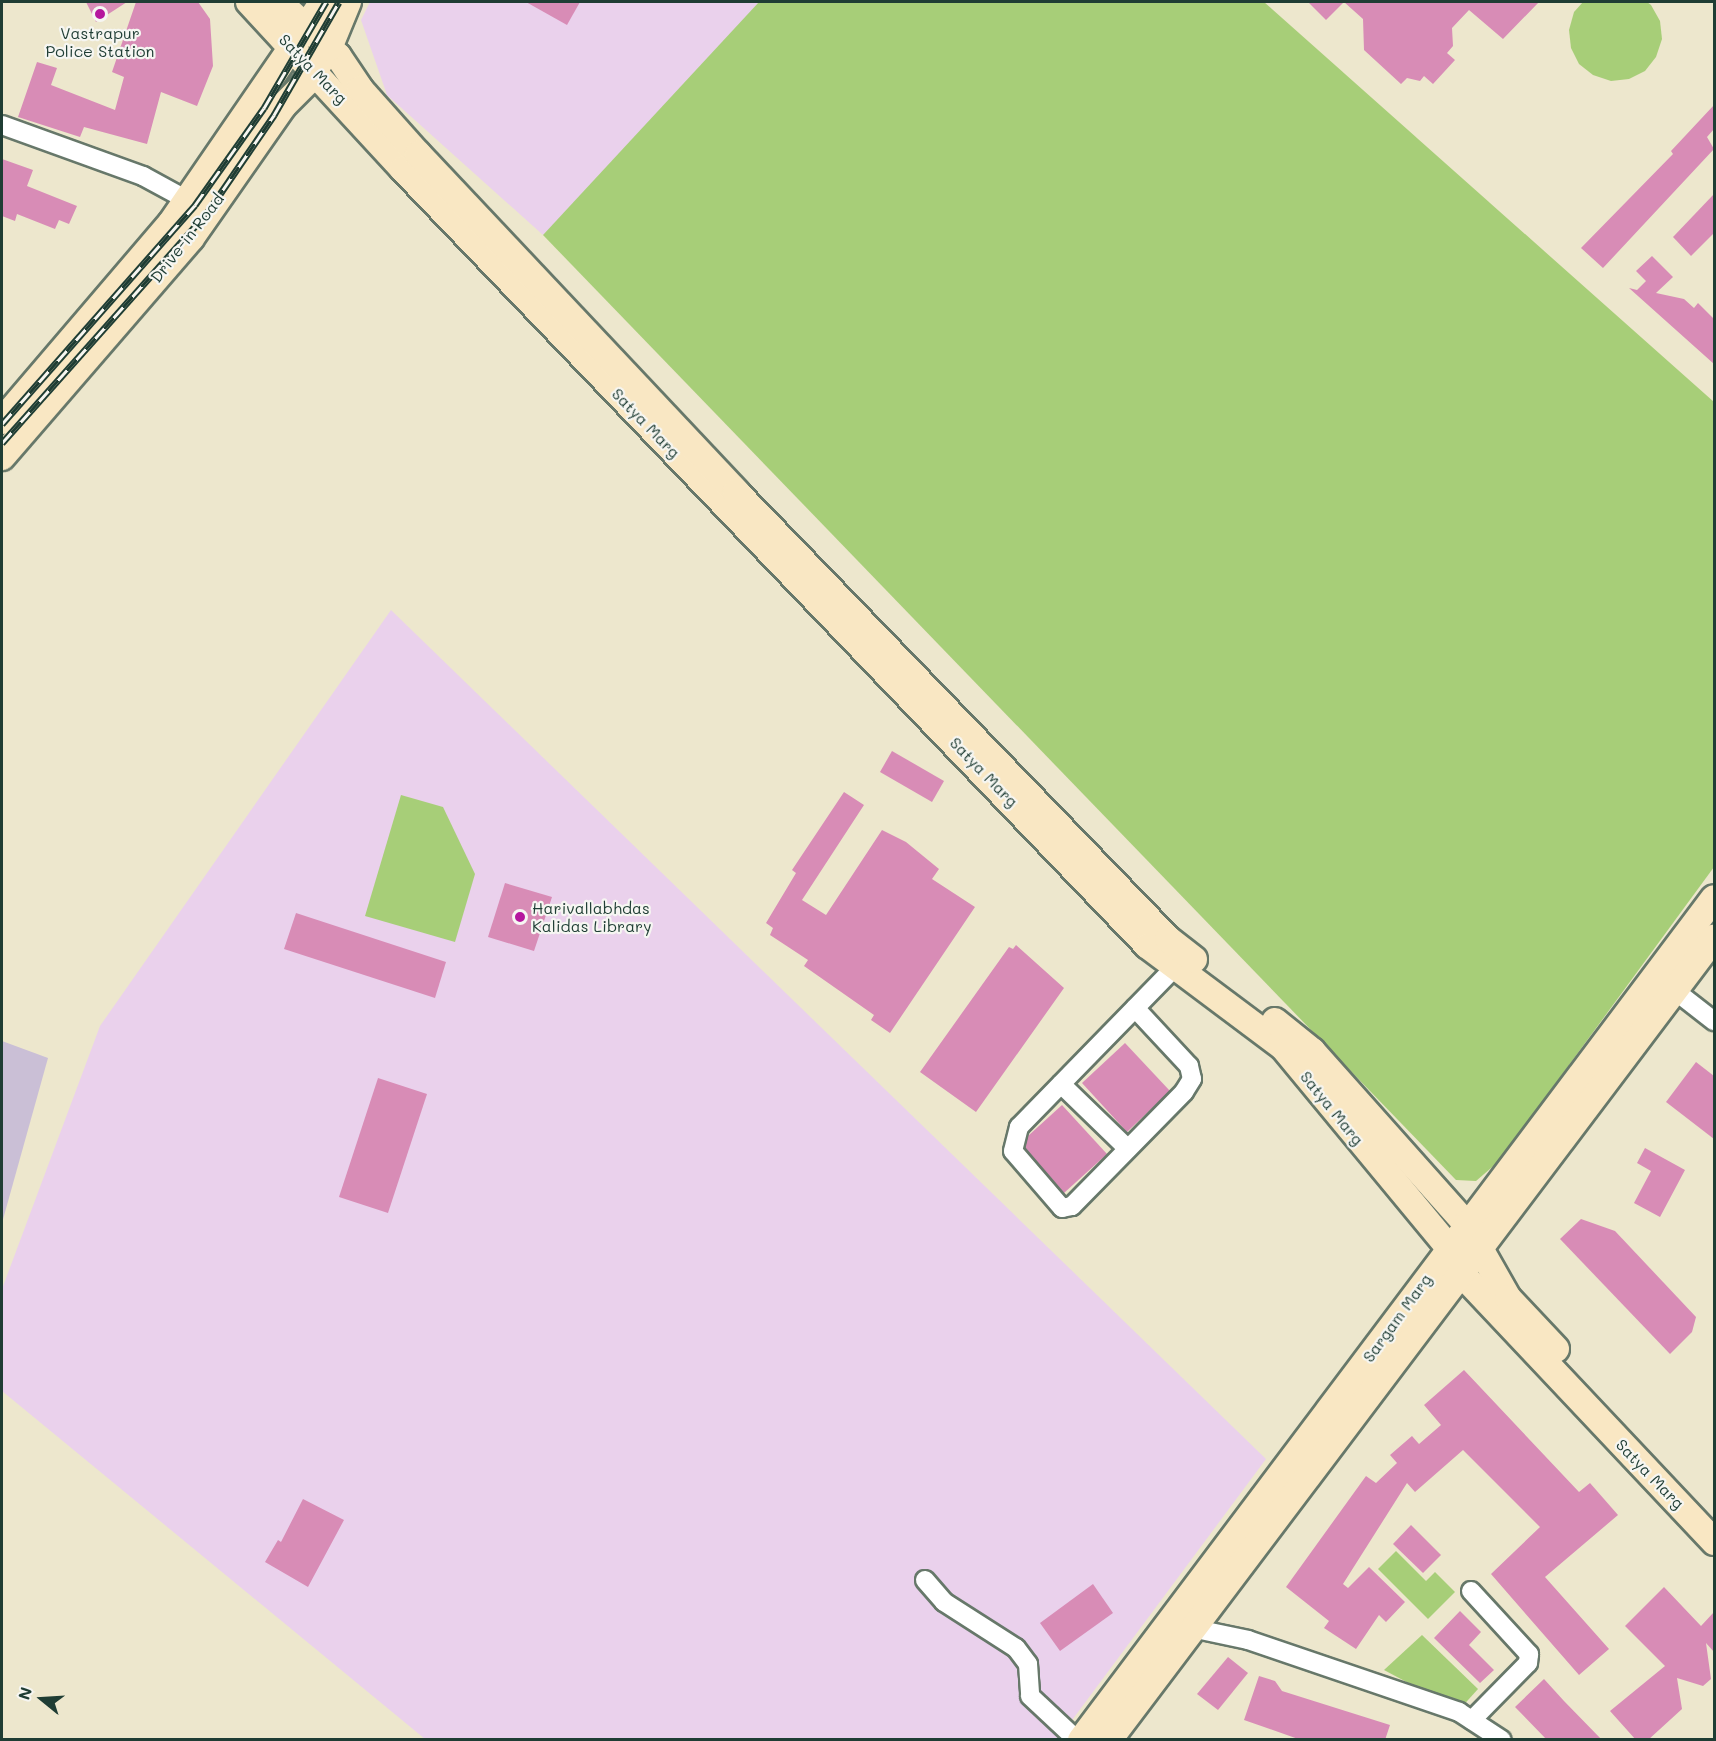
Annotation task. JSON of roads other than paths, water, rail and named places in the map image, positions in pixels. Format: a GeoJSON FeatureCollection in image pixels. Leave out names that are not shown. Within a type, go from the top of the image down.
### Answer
{"type":"FeatureCollection","features":[{"type":"Feature","properties":{"kind":"main road","name":"Satya Marg"},"geometry":{"type":"LineString","coordinates":[[249,2],[704,484],[1074,854],[1168,939],[1312,1051],[1466,1224],[1508,1298],[1714,1517]]}},
{"type":"Feature","properties":{"kind":"main road","name":"Satya Marg"},"geometry":{"type":"LineString","coordinates":[[279,2],[329,48],[418,154],[1074,854],[1148,946],[1283,1047],[1449,1248],[1460,1272],[1714,1542]]}},
{"type":"Feature","properties":{"kind":"main road","name":"Drive-in Road"},"geometry":{"type":"LineString","coordinates":[[2,421],[78,334],[187,200],[323,2]]}},
{"type":"Feature","properties":{"kind":"main road","name":"Drive-in Road"},"geometry":{"type":"LineString","coordinates":[[2,457],[191,238],[283,106],[314,72],[329,48],[348,2]]}},
{"type":"Feature","properties":{"kind":"main road","name":"Sargam Marg"},"geometry":{"type":"LineString","coordinates":[[1079,1740],[1466,1224],[1599,1055],[1714,898]]}},
{"type":"Feature","properties":{"kind":"main road","name":"Sargam Marg"},"geometry":{"type":"LineString","coordinates":[[1109,1740],[1196,1629],[1460,1272],[1714,938]]}},
{"type":"Feature","properties":{"kind":"street"},"geometry":{"type":"LineString","coordinates":[[2,125],[143,176],[187,200]]}},
{"type":"Feature","properties":{"kind":"street"},"geometry":{"type":"LineString","coordinates":[[1136,1008],[1190,1066],[1192,1078],[1184,1092],[1072,1206],[1062,1208],[1013,1151],[1019,1127],[1175,967]]}},
{"type":"Feature","properties":{"kind":"street"},"geometry":{"type":"LineString","coordinates":[[1674,990],[1714,1021]]}},
{"type":"Feature","properties":{"kind":"street"},"geometry":{"type":"LineString","coordinates":[[1061,1084],[1128,1149]]}},
{"type":"Feature","properties":{"kind":"street"},"geometry":{"type":"LineString","coordinates":[[926,1580],[944,1602],[1016,1648],[1028,1664],[1030,1696],[1079,1740]]}},
{"type":"Feature","properties":{"kind":"street"},"geometry":{"type":"LineString","coordinates":[[1471,1591],[1529,1654],[1528,1663],[1472,1720]]}},
{"type":"Feature","properties":{"kind":"street"},"geometry":{"type":"LineString","coordinates":[[1196,1629],[1248,1640],[1472,1720],[1502,1740]]}},
{"type":"Feature","properties":{"kind":"railway"},"geometry":{"type":"LineString","coordinates":[[2,424],[195,205],[264,108],[326,2]]}},
{"type":"Feature","properties":{"kind":"railway"},"geometry":{"type":"LineString","coordinates":[[2,443],[207,213],[274,115],[339,2]]}},
{"type":"Feature","properties":{"kind":"place","name":"Vastrapur Police Station"},"geometry":{"type":"Point","coordinates":[100,14]}},
{"type":"Feature","properties":{"kind":"place","name":"Harivallabhdas Kalidas Library"},"geometry":{"type":"Point","coordinates":[520,917]}}]}
